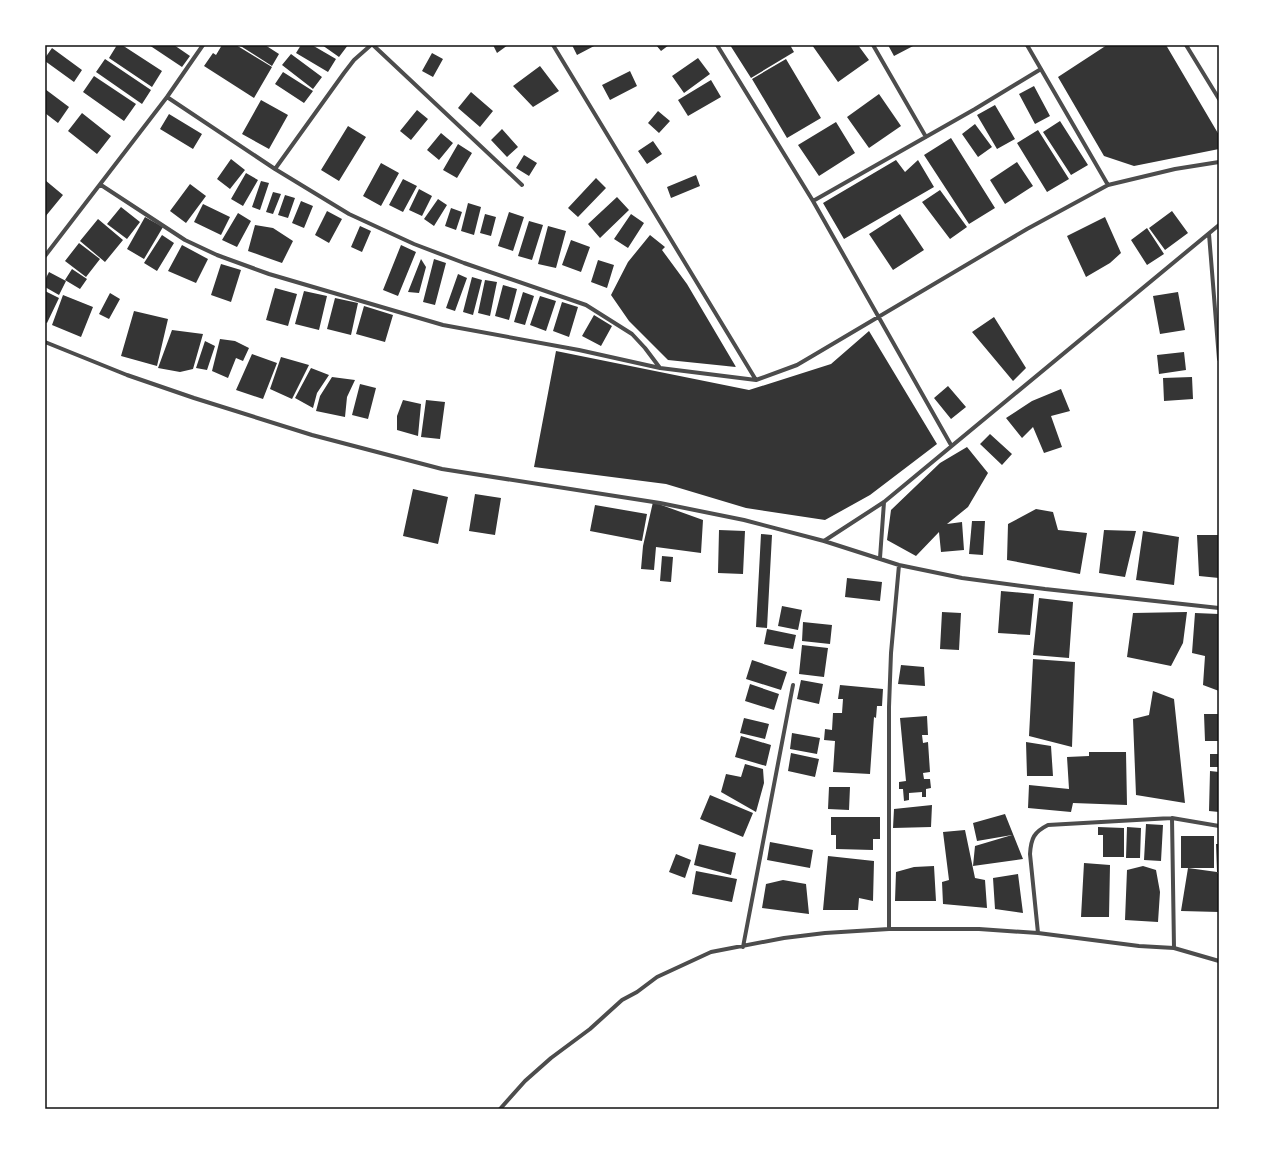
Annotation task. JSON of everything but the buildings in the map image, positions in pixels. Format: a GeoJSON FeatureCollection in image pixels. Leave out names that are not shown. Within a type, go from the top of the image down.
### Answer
{"type":"FeatureCollection","features":[{"type":"Feature","properties":{"kind":"street"},"geometry":{"type":"LineString","coordinates":[[45,256],[168,97],[202,45]]}},
{"type":"Feature","properties":{"kind":"street"},"geometry":{"type":"LineString","coordinates":[[275,169],[344,73],[372,45],[522,185]]}},
{"type":"Feature","properties":{"kind":"street"},"geometry":{"type":"LineString","coordinates":[[553,45],[756,380]]}},
{"type":"Feature","properties":{"kind":"street"},"geometry":{"type":"LineString","coordinates":[[717,45],[813,201],[951,446]]}},
{"type":"Feature","properties":{"kind":"street"},"geometry":{"type":"LineString","coordinates":[[873,45],[926,137]]}},
{"type":"Feature","properties":{"kind":"street"},"geometry":{"type":"LineString","coordinates":[[1027,45],[1108,184]]}},
{"type":"Feature","properties":{"kind":"street"},"geometry":{"type":"LineString","coordinates":[[1186,45],[1219,99]]}},
{"type":"Feature","properties":{"kind":"street"},"geometry":{"type":"LineString","coordinates":[[813,201],[926,137],[1041,69]]}},
{"type":"Feature","properties":{"kind":"street"},"geometry":{"type":"LineString","coordinates":[[168,97],[275,169],[349,214],[414,244],[586,305],[632,334],[660,368]]}},
{"type":"Feature","properties":{"kind":"street"},"geometry":{"type":"LineString","coordinates":[[101,185],[185,240],[217,255],[269,274],[443,325],[579,350],[660,368],[756,380],[796,365],[1027,229],[1108,184],[1175,169],[1219,162]]}},
{"type":"Feature","properties":{"kind":"street"},"geometry":{"type":"LineString","coordinates":[[824,541],[884,502],[1219,225]]}},
{"type":"Feature","properties":{"kind":"street"},"geometry":{"type":"LineString","coordinates":[[1208,234],[1219,360]]}},
{"type":"Feature","properties":{"kind":"street"},"geometry":{"type":"LineString","coordinates":[[45,342],[126,375],[194,398],[312,435],[442,469],[660,503],[744,520],[824,541],[899,565],[962,578],[1045,589],[1219,608]]}},
{"type":"Feature","properties":{"kind":"street"},"geometry":{"type":"LineString","coordinates":[[880,558],[884,502]]}},
{"type":"Feature","properties":{"kind":"street"},"geometry":{"type":"LineString","coordinates":[[889,929],[889,707],[891,653],[899,565]]}},
{"type":"Feature","properties":{"kind":"street"},"geometry":{"type":"LineString","coordinates":[[743,947],[793,685]]}},
{"type":"Feature","properties":{"kind":"street"},"geometry":{"type":"LineString","coordinates":[[1038,933],[1030,854],[1031,841],[1035,833],[1048,825],[1172,818],[1219,826]]}},
{"type":"Feature","properties":{"kind":"street"},"geometry":{"type":"LineString","coordinates":[[1172,818],[1174,948]]}},
{"type":"Feature","properties":{"kind":"street"},"geometry":{"type":"LineString","coordinates":[[500,1109],[525,1081],[590,1029],[622,1000],[637,992],[657,978],[711,952],[784,938],[825,933],[889,929],[979,928],[1038,933],[1139,946],[1174,948],[1219,961]]}}]}
